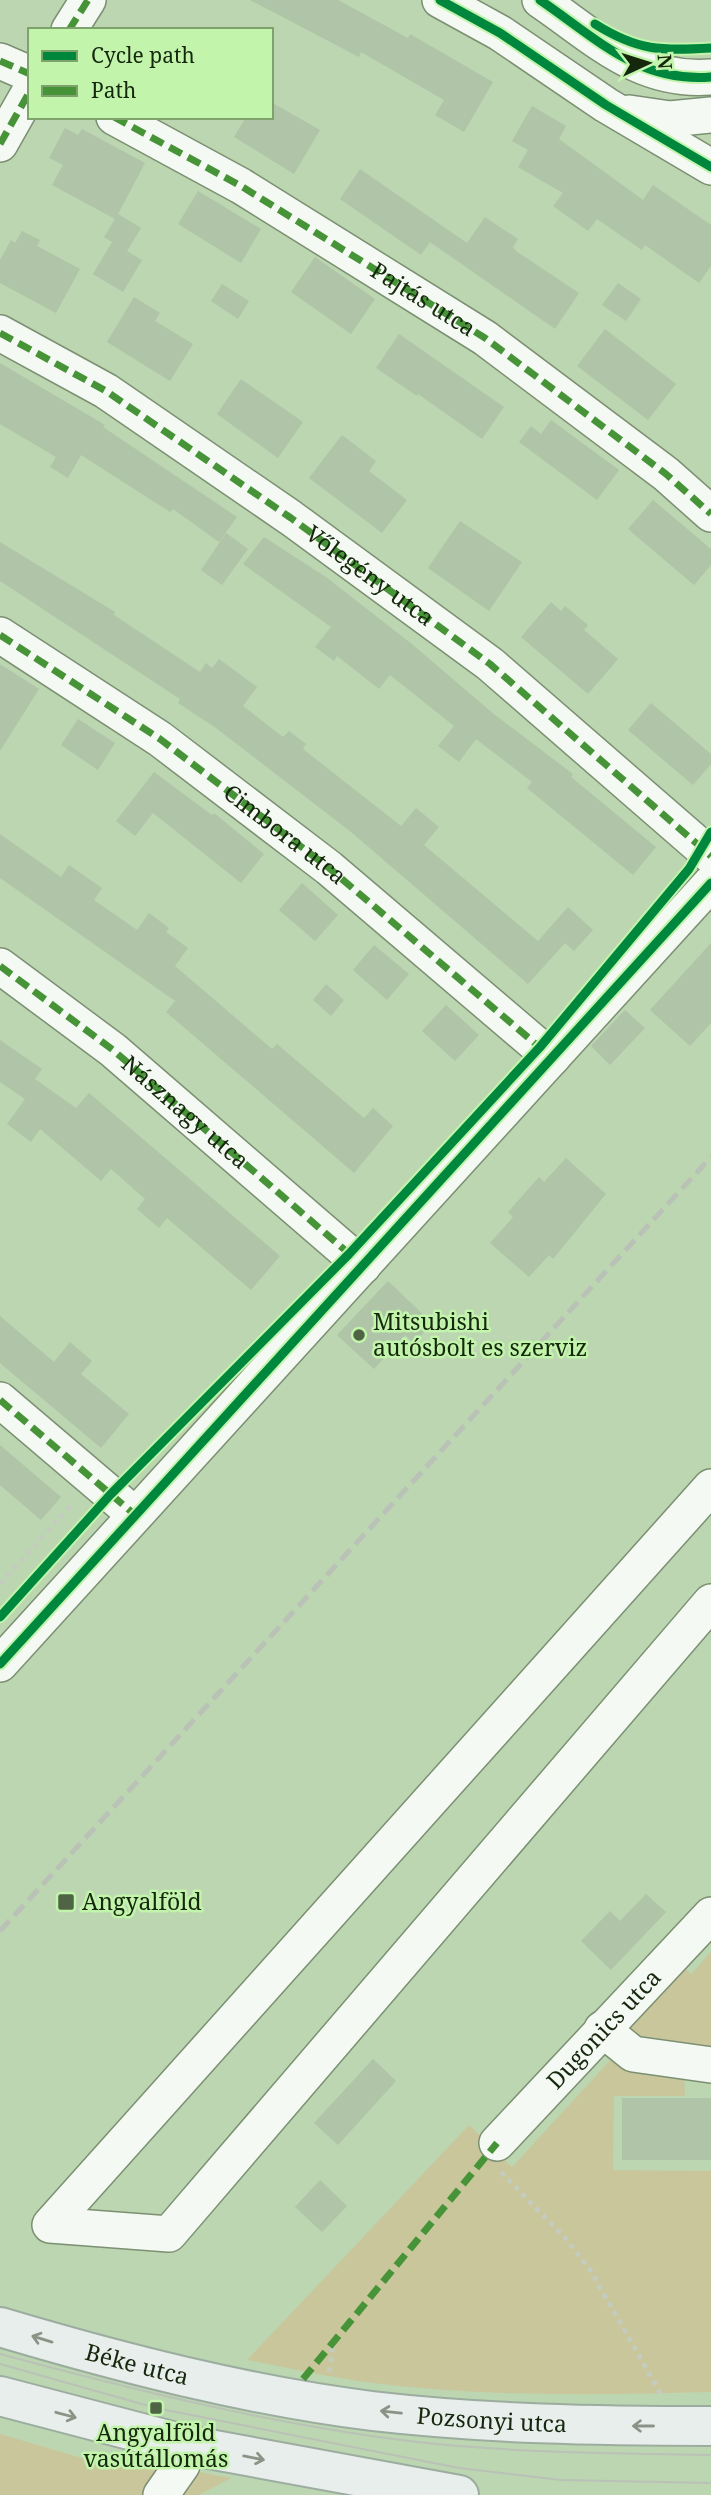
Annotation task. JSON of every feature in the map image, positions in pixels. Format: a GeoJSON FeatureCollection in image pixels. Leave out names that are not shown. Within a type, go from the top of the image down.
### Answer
{"type":"FeatureCollection","features":[{"type":"Feature","properties":{"kind":"main road","name":"Béke utca"},"geometry":{"type":"LineString","coordinates":[[0,2327],[99,2357],[275,2395]]}},
{"type":"Feature","properties":{"kind":"main road","name":"Pozsonyi utca"},"geometry":{"type":"LineString","coordinates":[[275,2395],[370,2410],[554,2426],[711,2426]]}},
{"type":"Feature","properties":{"kind":"main road"},"geometry":{"type":"LineString","coordinates":[[0,2396],[187,2445],[459,2495]]}},
{"type":"Feature","properties":{"kind":"street"},"geometry":{"type":"LineString","coordinates":[[70,28],[88,0]]}},
{"type":"Feature","properties":{"kind":"street"},"geometry":{"type":"LineString","coordinates":[[440,0],[509,39],[606,105],[711,167]]}},
{"type":"Feature","properties":{"kind":"street"},"geometry":{"type":"LineString","coordinates":[[540,0],[645,70],[676,77],[711,77]]}},
{"type":"Feature","properties":{"kind":"street"},"geometry":{"type":"LineString","coordinates":[[0,61],[28,73]]}},
{"type":"Feature","properties":{"kind":"street"},"geometry":{"type":"LineString","coordinates":[[0,144],[28,95]]}},
{"type":"Feature","properties":{"kind":"street"},"geometry":{"type":"LineString","coordinates":[[606,105],[652,118],[686,119],[711,115]]}},
{"type":"Feature","properties":{"kind":"street","name":"Pajtás utca"},"geometry":{"type":"LineString","coordinates":[[118,119],[242,186],[485,338],[666,474],[711,514]]}},
{"type":"Feature","properties":{"kind":"street","name":"Vőlegény utca"},"geometry":{"type":"LineString","coordinates":[[0,333],[107,391],[292,517],[490,664],[711,856]]}},
{"type":"Feature","properties":{"kind":"street","name":"Cimbora utca"},"geometry":{"type":"LineString","coordinates":[[0,635],[160,739],[319,860],[552,1058]]}},
{"type":"Feature","properties":{"kind":"street"},"geometry":{"type":"LineString","coordinates":[[0,1664],[711,883]]}},
{"type":"Feature","properties":{"kind":"street","name":"Násznagy utca"},"geometry":{"type":"LineString","coordinates":[[0,966],[113,1050],[363,1266]]}},
{"type":"Feature","properties":{"kind":"street"},"geometry":{"type":"LineString","coordinates":[[0,1400],[134,1514]]}},
{"type":"Feature","properties":{"kind":"street"},"geometry":{"type":"LineString","coordinates":[[711,1487],[50,2225],[169,2234],[711,1602]]}},
{"type":"Feature","properties":{"kind":"street","name":"Dugonics utca"},"geometry":{"type":"LineString","coordinates":[[497,2143],[711,1915]]}},
{"type":"Feature","properties":{"kind":"street"},"geometry":{"type":"LineString","coordinates":[[602,2029],[633,2054],[711,2065]]}},
{"type":"Feature","properties":{"kind":"street"},"geometry":{"type":"LineString","coordinates":[[161,2495],[182,2465],[187,2445]]}},
{"type":"Feature","properties":{"kind":"path"},"geometry":{"type":"LineString","coordinates":[[0,1584],[94,1480]]}},
{"type":"Feature","properties":{"kind":"path"},"geometry":{"type":"LineString","coordinates":[[497,2143],[494,2165],[565,2238],[589,2268],[623,2330],[645,2361],[666,2406]]}},
{"type":"Feature","properties":{"kind":"path"},"geometry":{"type":"LineString","coordinates":[[328,2384],[332,2346]]}},
{"type":"Feature","properties":{"kind":"shaded area"},"geometry":{"type":"Polygon","coordinates":[[[711,1952],[711,2049],[643,2050],[618,2027],[677,1961],[691,1974],[711,1952]]]}},
{"type":"Feature","properties":{"kind":"shaded area"},"geometry":{"type":"Polygon","coordinates":[[[616,2054],[684,2074],[685,2096],[614,2096],[613,2170],[711,2171],[711,2392],[584,2394],[457,2391],[357,2381],[247,2360],[469,2125],[512,2167],[616,2054]]]}},
{"type":"Feature","properties":{"kind":"shaded area"},"geometry":{"type":"Polygon","coordinates":[[[0,2434],[92,2461],[146,2462],[231,2478],[199,2495],[0,2495],[0,2434]]]}},
{"type":"Feature","properties":{"kind":"building"},"geometry":{"type":"Polygon","coordinates":[[[250,0],[338,0],[408,38],[410,34],[493,82],[464,132],[435,115],[444,100],[361,52],[359,57],[250,0]]]}},
{"type":"Feature","properties":{"kind":"building"},"geometry":{"type":"Polygon","coordinates":[[[273,103],[320,130],[294,174],[234,137],[245,119],[273,119],[273,103]]]}},
{"type":"Feature","properties":{"kind":"building"},"geometry":{"type":"Polygon","coordinates":[[[532,106],[566,126],[559,139],[643,200],[653,185],[711,225],[711,266],[699,283],[645,245],[642,250],[597,219],[588,231],[553,206],[563,193],[518,167],[528,150],[512,141],[532,106]]]}},
{"type":"Feature","properties":{"kind":"building"},"geometry":{"type":"Polygon","coordinates":[[[65,128],[78,135],[82,129],[145,163],[118,214],[141,228],[127,251],[142,260],[123,292],[93,274],[112,242],[104,237],[115,219],[52,185],[63,165],[49,158],[65,128]]]}},
{"type":"Feature","properties":{"kind":"building"},"geometry":{"type":"Polygon","coordinates":[[[360,169],[467,243],[485,217],[518,239],[513,247],[516,251],[579,293],[555,329],[430,242],[421,255],[340,199],[360,169]]]}},
{"type":"Feature","properties":{"kind":"building"},"geometry":{"type":"Polygon","coordinates":[[[198,191],[261,229],[241,263],[178,224],[198,191]]]}},
{"type":"Feature","properties":{"kind":"building"},"geometry":{"type":"Polygon","coordinates":[[[22,231],[40,240],[37,246],[80,269],[56,313],[0,283],[0,260],[11,240],[15,243],[22,231]]]}},
{"type":"Feature","properties":{"kind":"building"},"geometry":{"type":"Polygon","coordinates":[[[315,257],[375,299],[351,334],[291,292],[315,257]]]}},
{"type":"Feature","properties":{"kind":"building"},"geometry":{"type":"Polygon","coordinates":[[[618,283],[641,299],[626,321],[602,305],[618,283]]]}},
{"type":"Feature","properties":{"kind":"building"},"geometry":{"type":"Polygon","coordinates":[[[222,284],[249,301],[238,319],[211,301],[222,284]]]}},
{"type":"Feature","properties":{"kind":"building"},"geometry":{"type":"Polygon","coordinates":[[[134,297],[160,313],[155,321],[193,344],[170,381],[107,342],[134,297]]]}},
{"type":"Feature","properties":{"kind":"building"},"geometry":{"type":"Polygon","coordinates":[[[605,329],[676,384],[648,420],[577,366],[605,329]]]}},
{"type":"Feature","properties":{"kind":"building"},"geometry":{"type":"Polygon","coordinates":[[[399,334],[504,407],[482,439],[376,368],[399,334]]]}},
{"type":"Feature","properties":{"kind":"building"},"geometry":{"type":"Polygon","coordinates":[[[0,363],[105,425],[103,427],[237,517],[219,542],[173,509],[170,512],[81,455],[68,478],[50,467],[56,457],[0,424],[0,363]]]}},
{"type":"Feature","properties":{"kind":"building"},"geometry":{"type":"Polygon","coordinates":[[[241,379],[303,422],[278,458],[217,414],[241,379]]]}},
{"type":"Feature","properties":{"kind":"building"},"geometry":{"type":"Polygon","coordinates":[[[551,420],[619,470],[597,500],[519,442],[531,426],[541,434],[551,420]]]}},
{"type":"Feature","properties":{"kind":"building"},"geometry":{"type":"Polygon","coordinates":[[[342,435],[376,461],[369,471],[407,500],[382,533],[309,478],[342,435]]]}},
{"type":"Feature","properties":{"kind":"building"},"geometry":{"type":"Polygon","coordinates":[[[653,500],[711,549],[711,565],[694,585],[628,529],[653,500]]]}},
{"type":"Feature","properties":{"kind":"building"},"geometry":{"type":"Polygon","coordinates":[[[460,521],[522,562],[489,611],[428,568],[460,521]]]}},
{"type":"Feature","properties":{"kind":"building"},"geometry":{"type":"Polygon","coordinates":[[[226,533],[248,549],[222,585],[201,570],[226,533]]]}},
{"type":"Feature","properties":{"kind":"building"},"geometry":{"type":"Polygon","coordinates":[[[264,537],[326,577],[413,645],[495,715],[573,774],[571,777],[656,847],[633,875],[527,788],[532,782],[476,739],[459,762],[438,746],[454,726],[390,675],[379,689],[337,656],[334,661],[315,647],[331,627],[243,564],[264,537]]]}},
{"type":"Feature","properties":{"kind":"building"},"geometry":{"type":"Polygon","coordinates":[[[0,542],[115,612],[114,615],[200,672],[206,663],[212,668],[219,659],[257,687],[243,706],[283,737],[289,731],[306,744],[303,749],[401,826],[416,808],[439,827],[424,845],[538,941],[568,907],[593,930],[574,951],[565,943],[528,984],[351,832],[216,728],[178,703],[180,699],[0,581],[0,542]]]}},
{"type":"Feature","properties":{"kind":"building"},"geometry":{"type":"Polygon","coordinates":[[[551,602],[561,611],[565,606],[588,625],[584,630],[618,659],[588,694],[521,637],[551,602]]]}},
{"type":"Feature","properties":{"kind":"building"},"geometry":{"type":"Polygon","coordinates":[[[0,664],[39,689],[0,751],[0,664]]]}},
{"type":"Feature","properties":{"kind":"building"},"geometry":{"type":"Polygon","coordinates":[[[651,703],[711,754],[711,764],[693,785],[628,730],[651,703]]]}},
{"type":"Feature","properties":{"kind":"building"},"geometry":{"type":"Polygon","coordinates":[[[78,719],[115,743],[98,770],[61,745],[78,719]]]}},
{"type":"Feature","properties":{"kind":"building"},"geometry":{"type":"Polygon","coordinates":[[[154,772],[212,815],[214,813],[264,854],[241,883],[153,813],[135,836],[116,821],[154,772]]]}},
{"type":"Feature","properties":{"kind":"building"},"geometry":{"type":"Polygon","coordinates":[[[0,834],[61,877],[69,865],[102,888],[94,900],[137,930],[149,913],[169,928],[166,932],[188,948],[175,966],[272,1049],[277,1044],[364,1118],[373,1108],[393,1126],[354,1173],[166,1012],[175,1001],[0,878],[0,834]]]}},
{"type":"Feature","properties":{"kind":"building"},"geometry":{"type":"Polygon","coordinates":[[[302,883],[338,915],[315,941],[279,910],[302,883]]]}},
{"type":"Feature","properties":{"kind":"building"},"geometry":{"type":"Polygon","coordinates":[[[711,943],[711,1023],[690,1046],[650,1010],[711,943]]]}},
{"type":"Feature","properties":{"kind":"building"},"geometry":{"type":"Polygon","coordinates":[[[374,945],[409,974],[387,1000],[353,970],[374,945]]]}},
{"type":"Feature","properties":{"kind":"building"},"geometry":{"type":"Polygon","coordinates":[[[326,984],[344,1000],[331,1016],[313,1000],[326,984]]]}},
{"type":"Feature","properties":{"kind":"building"},"geometry":{"type":"Polygon","coordinates":[[[446,1005],[479,1035],[455,1061],[422,1031],[446,1005]]]}},
{"type":"Feature","properties":{"kind":"building"},"geometry":{"type":"Polygon","coordinates":[[[625,1010],[645,1028],[610,1065],[591,1046],[625,1010]]]}},
{"type":"Feature","properties":{"kind":"building"},"geometry":{"type":"Polygon","coordinates":[[[0,1040],[42,1069],[35,1079],[76,1108],[89,1093],[280,1256],[251,1290],[167,1218],[159,1228],[137,1209],[145,1199],[111,1169],[101,1181],[40,1129],[31,1142],[7,1124],[25,1099],[0,1082],[0,1040]]]}},
{"type":"Feature","properties":{"kind":"building"},"geometry":{"type":"Polygon","coordinates":[[[566,1158],[606,1194],[553,1259],[549,1255],[529,1277],[490,1243],[513,1217],[508,1212],[539,1177],[544,1182],[566,1158]]]}},
{"type":"Feature","properties":{"kind":"building"},"geometry":{"type":"Polygon","coordinates":[[[388,1281],[432,1323],[414,1343],[405,1335],[374,1369],[337,1335],[388,1281]]]}},
{"type":"Feature","properties":{"kind":"building"},"geometry":{"type":"Polygon","coordinates":[[[0,1316],[54,1362],[70,1342],[92,1361],[81,1374],[129,1414],[101,1448],[0,1363],[0,1316]]]}},
{"type":"Feature","properties":{"kind":"building"},"geometry":{"type":"Polygon","coordinates":[[[0,1445],[61,1497],[41,1520],[0,1485],[0,1445]]]}},
{"type":"Feature","properties":{"kind":"building"},"geometry":{"type":"Polygon","coordinates":[[[646,1894],[666,1912],[611,1970],[581,1941],[610,1911],[620,1921],[646,1894]]]}},
{"type":"Feature","properties":{"kind":"building"},"geometry":{"type":"Polygon","coordinates":[[[373,2059],[396,2081],[338,2145],[314,2123],[373,2059]]]}},
{"type":"Feature","properties":{"kind":"building"},"geometry":{"type":"Polygon","coordinates":[[[622,2098],[711,2098],[711,2160],[622,2160],[622,2098]]]}},
{"type":"Feature","properties":{"kind":"building"},"geometry":{"type":"Polygon","coordinates":[[[320,2180],[347,2206],[322,2232],[295,2207],[320,2180]]]}},
{"type":"Feature","properties":{"kind":"tram line"},"geometry":{"type":"LineString","coordinates":[[0,2354],[203,2405],[357,2434],[484,2448],[711,2455]]}},
{"type":"Feature","properties":{"kind":"tram line"},"geometry":{"type":"LineString","coordinates":[[0,2364],[156,2408],[459,2468],[561,2480],[711,2483]]}},
{"type":"Feature","properties":{"kind":"railway"},"geometry":{"type":"LineString","coordinates":[[0,1931],[711,1157]]}},
{"type":"Feature","properties":{"kind":"marked path"},"geometry":{"type":"LineString","coordinates":[[70,28],[88,0]]}},
{"type":"Feature","properties":{"kind":"marked path"},"geometry":{"type":"LineString","coordinates":[[0,61],[28,73]]}},
{"type":"Feature","properties":{"kind":"marked path"},"geometry":{"type":"LineString","coordinates":[[0,144],[28,95]]}},
{"type":"Feature","properties":{"kind":"marked path"},"geometry":{"type":"LineString","coordinates":[[118,119],[241,186],[485,338],[666,474],[711,514]]}},
{"type":"Feature","properties":{"kind":"marked path"},"geometry":{"type":"LineString","coordinates":[[0,333],[106,391],[291,518],[490,664],[711,856]]}},
{"type":"Feature","properties":{"kind":"marked path"},"geometry":{"type":"LineString","coordinates":[[0,635],[160,739],[329,868],[544,1051]]}},
{"type":"Feature","properties":{"kind":"marked path"},"geometry":{"type":"LineString","coordinates":[[0,966],[113,1050],[353,1257]]}},
{"type":"Feature","properties":{"kind":"marked path"},"geometry":{"type":"LineString","coordinates":[[0,1400],[134,1514]]}},
{"type":"Feature","properties":{"kind":"marked path"},"geometry":{"type":"LineString","coordinates":[[303,2379],[497,2143]]}},
{"type":"Feature","properties":{"kind":"cycle path"},"geometry":{"type":"LineString","coordinates":[[440,0],[500,33],[606,105],[711,167]]}},
{"type":"Feature","properties":{"kind":"cycle path"},"geometry":{"type":"LineString","coordinates":[[540,0],[600,43],[640,65],[685,77],[711,77]]}},
{"type":"Feature","properties":{"kind":"cycle path"},"geometry":{"type":"LineString","coordinates":[[595,24],[624,40],[650,47],[711,48]]}},
{"type":"Feature","properties":{"kind":"cycle path"},"geometry":{"type":"LineString","coordinates":[[0,1617],[110,1495],[349,1254],[540,1047],[689,869],[711,832]]}},
{"type":"Feature","properties":{"kind":"cycle path"},"geometry":{"type":"LineString","coordinates":[[0,1664],[711,883]]}},
{"type":"Feature","properties":{"kind":"place","name":"Mitsubishi autósbolt es szerviz"},"geometry":{"type":"Point","coordinates":[359,1335]}},
{"type":"Feature","properties":{"kind":"place","name":"Angyalföld"},"geometry":{"type":"Point","coordinates":[66,1902]}},
{"type":"Feature","properties":{"kind":"place","name":"Angyalföld vasútállomás"},"geometry":{"type":"Point","coordinates":[156,2408]}}]}
